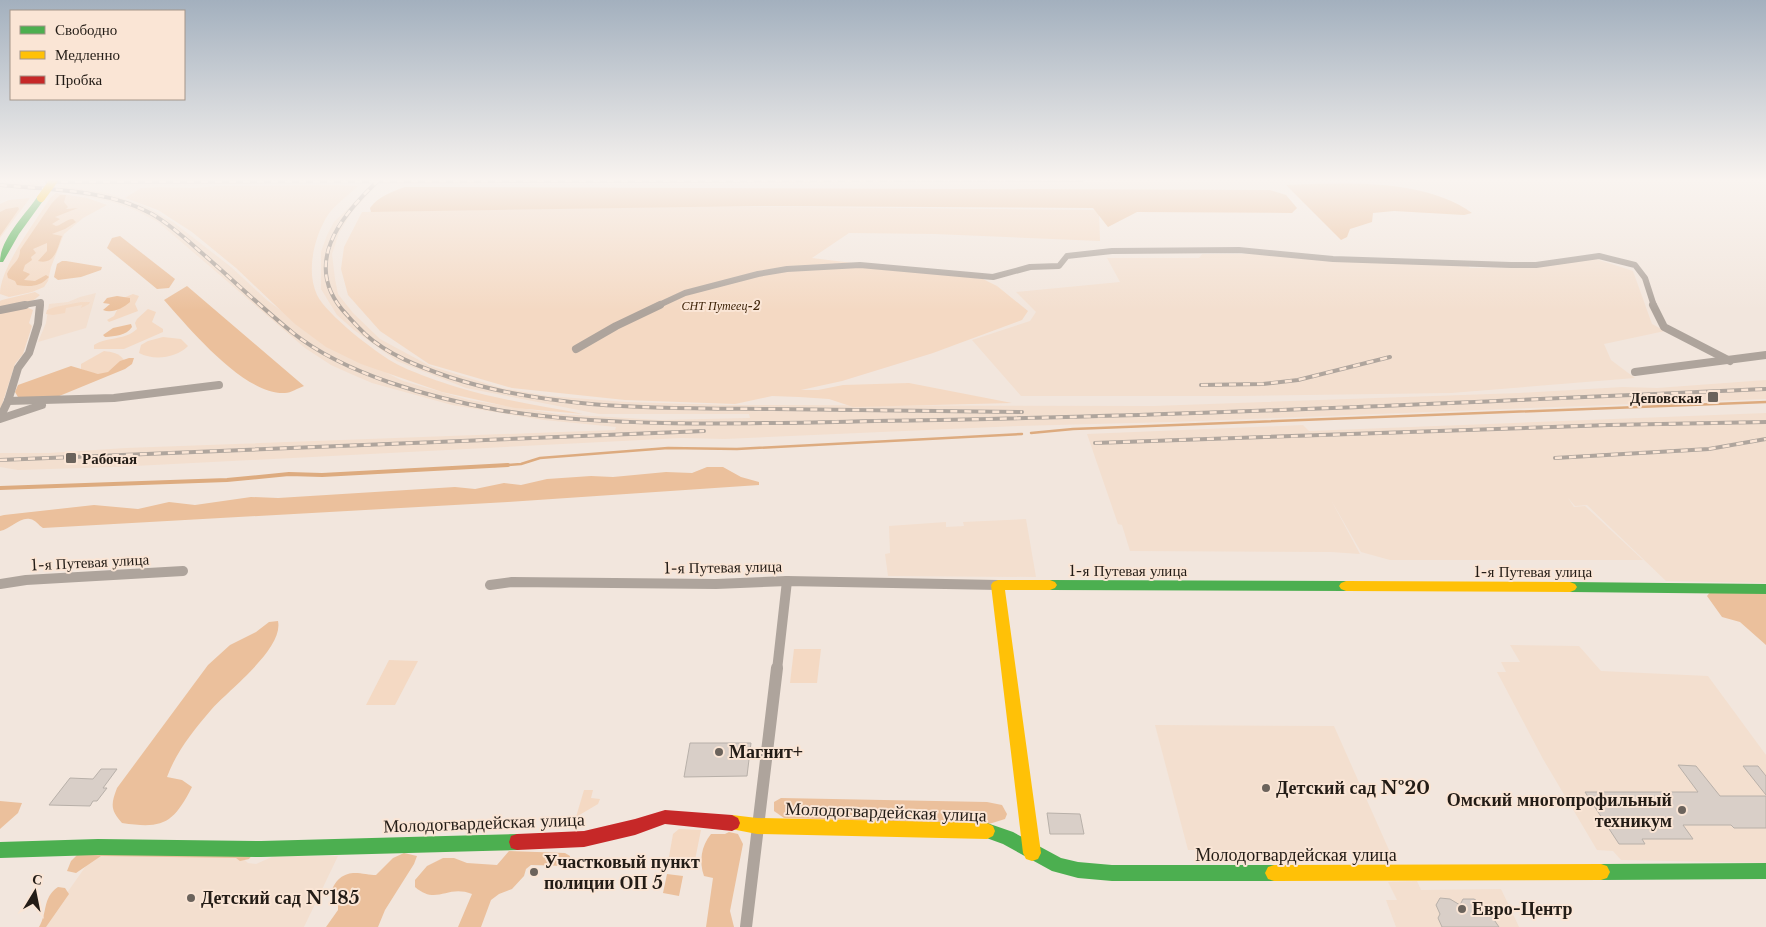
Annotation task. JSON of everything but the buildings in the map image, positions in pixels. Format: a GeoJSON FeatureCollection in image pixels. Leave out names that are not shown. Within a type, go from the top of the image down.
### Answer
{"type":"FeatureCollection","features":[{"type":"Feature","properties":{"kind":"street"},"geometry":{"type":"LineString","coordinates":[[0,260],[23,223]]}},
{"type":"Feature","properties":{"kind":"street"},"geometry":{"type":"LineString","coordinates":[[576,349],[616,326],[685,293],[716,284],[787,269],[860,266],[993,277],[1030,266],[1059,266],[1067,256],[1094,252],[1239,250],[1333,259],[1511,266],[1536,265],[1599,256],[1635,265],[1639,268],[1644,275],[1658,318],[1664,327],[1730,360]]}},
{"type":"Feature","properties":{"kind":"street"},"geometry":{"type":"LineString","coordinates":[[0,310],[41,302],[34,338],[29,352],[18,368],[8,401],[0,418]]}},
{"type":"Feature","properties":{"kind":"street"},"geometry":{"type":"LineString","coordinates":[[1635,372],[1766,355]]}},
{"type":"Feature","properties":{"kind":"street"},"geometry":{"type":"LineString","coordinates":[[8,401],[56,402],[193,390],[219,385]]}},
{"type":"Feature","properties":{"kind":"street"},"geometry":{"type":"LineString","coordinates":[[0,418],[56,402]]}},
{"type":"Feature","properties":{"kind":"street","name":"1-я Путевая улица"},"geometry":{"type":"LineString","coordinates":[[0,584],[26,580],[183,571]]}},
{"type":"Feature","properties":{"kind":"street"},"geometry":{"type":"LineString","coordinates":[[746,927],[787,581]]}},
{"type":"Feature","properties":{"kind":"street","name":"1-я Путевая улица"},"geometry":{"type":"LineString","coordinates":[[490,585],[512,582],[716,584],[787,581],[998,585],[1633,586],[1766,589]]}},
{"type":"Feature","properties":{"kind":"street"},"geometry":{"type":"LineString","coordinates":[[998,585],[1032,853]]}},
{"type":"Feature","properties":{"kind":"street","name":"Молодогвардейская улица"},"geometry":{"type":"LineString","coordinates":[[0,850],[51,847],[261,849],[445,842],[565,841],[584,839],[628,829],[665,817],[757,826],[988,831],[1010,838],[1032,853],[1060,866],[1112,873],[1766,871]]}},
{"type":"Feature","properties":{"kind":"shaded area"},"geometry":{"type":"Polygon","coordinates":[[[0,223],[9,223],[0,236],[0,223]]]}},
{"type":"Feature","properties":{"kind":"shaded area"},"geometry":{"type":"Polygon","coordinates":[[[38,223],[53,223],[56,226],[61,223],[74,223],[52,234],[62,236],[57,251],[48,261],[38,261],[47,251],[47,243],[33,249],[36,253],[31,257],[32,260],[25,265],[23,271],[30,274],[24,280],[35,281],[46,275],[49,277],[42,283],[34,286],[17,285],[15,281],[8,278],[7,274],[19,257],[20,250],[38,223]]]}},
{"type":"Feature","properties":{"kind":"shaded area"},"geometry":{"type":"Polygon","coordinates":[[[159,223],[175,223],[231,267],[268,301],[323,341],[403,381],[469,400],[558,414],[660,420],[750,418],[749,414],[599,414],[466,388],[397,361],[354,330],[337,315],[321,289],[321,252],[333,223],[345,223],[339,233],[332,254],[338,294],[353,313],[380,339],[430,366],[501,388],[548,396],[626,402],[727,405],[1154,406],[1519,393],[1623,387],[1657,388],[1766,380],[1766,399],[1172,422],[1018,426],[725,439],[681,438],[115,467],[18,470],[0,467],[0,453],[49,453],[126,448],[615,430],[616,427],[544,420],[452,405],[372,383],[331,365],[305,348],[159,223]]]}},
{"type":"Feature","properties":{"kind":"shaded area"},"geometry":{"type":"Polygon","coordinates":[[[1105,223],[1115,223],[1108,227],[1105,223]]]}},
{"type":"Feature","properties":{"kind":"shaded area"},"geometry":{"type":"Polygon","coordinates":[[[1324,223],[1368,223],[1350,229],[1347,237],[1341,240],[1324,223]]]}},
{"type":"Feature","properties":{"kind":"shaded area"},"geometry":{"type":"Polygon","coordinates":[[[120,236],[175,279],[169,288],[157,289],[107,248],[112,238],[120,236]]]}},
{"type":"Feature","properties":{"kind":"shaded area"},"geometry":{"type":"Polygon","coordinates":[[[1202,254],[1263,254],[1467,265],[1470,268],[1533,267],[1596,259],[1633,271],[1652,324],[1665,331],[1604,344],[1611,360],[1635,378],[1451,393],[1239,396],[1021,396],[972,340],[1030,321],[1036,312],[1016,292],[1120,282],[1107,258],[1199,258],[1202,254]]]}},
{"type":"Feature","properties":{"kind":"shaded area"},"geometry":{"type":"Polygon","coordinates":[[[62,261],[102,267],[101,270],[81,277],[58,280],[54,277],[57,264],[62,261]]]}},
{"type":"Feature","properties":{"kind":"shaded area"},"geometry":{"type":"Polygon","coordinates":[[[187,286],[304,386],[287,393],[269,391],[252,383],[219,358],[164,300],[187,286]]]}},
{"type":"Feature","properties":{"kind":"shaded area"},"geometry":{"type":"Polygon","coordinates":[[[96,293],[86,328],[38,342],[46,323],[49,304],[68,302],[96,293]]]}},
{"type":"Feature","properties":{"kind":"shaded area"},"geometry":{"type":"Polygon","coordinates":[[[117,296],[130,298],[130,302],[117,310],[103,310],[110,304],[103,303],[107,298],[117,296]]]}},
{"type":"Feature","properties":{"kind":"shaded area"},"geometry":{"type":"Polygon","coordinates":[[[131,324],[130,330],[123,334],[105,337],[103,335],[113,328],[131,324]]]}},
{"type":"Feature","properties":{"kind":"shaded area"},"geometry":{"type":"Polygon","coordinates":[[[134,358],[132,364],[125,369],[52,399],[18,397],[15,392],[18,385],[71,366],[98,374],[108,372],[120,361],[134,358]]]}},
{"type":"Feature","properties":{"kind":"shaded area"},"geometry":{"type":"Polygon","coordinates":[[[1766,413],[1766,583],[1666,581],[1587,505],[1575,506],[1568,498],[1574,507],[1585,506],[1643,560],[1390,560],[1361,552],[1331,500],[1360,554],[1331,552],[1130,551],[1122,525],[1118,524],[1087,434],[1303,425],[1309,431],[1766,413]]]}},
{"type":"Feature","properties":{"kind":"shaded area"},"geometry":{"type":"Polygon","coordinates":[[[707,467],[723,467],[741,477],[759,482],[759,485],[508,502],[43,528],[34,520],[26,519],[0,531],[0,516],[94,505],[138,509],[169,502],[195,505],[251,497],[278,498],[455,487],[475,489],[504,483],[521,485],[547,479],[591,476],[613,477],[666,472],[692,473],[707,467]]]}},
{"type":"Feature","properties":{"kind":"shaded area"},"geometry":{"type":"Polygon","coordinates":[[[1026,519],[1036,577],[888,576],[885,554],[890,553],[889,526],[946,522],[946,527],[964,526],[963,522],[1026,519]]]}},
{"type":"Feature","properties":{"kind":"shaded area"},"geometry":{"type":"Polygon","coordinates":[[[1711,591],[1766,593],[1766,645],[1740,622],[1722,617],[1707,596],[1711,591]]]}},
{"type":"Feature","properties":{"kind":"shaded area"},"geometry":{"type":"Polygon","coordinates":[[[278,621],[278,632],[264,656],[211,710],[192,733],[175,759],[167,777],[182,780],[192,787],[179,809],[165,821],[157,824],[136,825],[122,823],[115,814],[113,807],[117,788],[208,665],[230,645],[256,632],[269,622],[278,621]]]}},
{"type":"Feature","properties":{"kind":"shaded area"},"geometry":{"type":"Polygon","coordinates":[[[1510,645],[1579,646],[1601,671],[1708,676],[1766,755],[1766,863],[1621,860],[1613,851],[1597,850],[1543,759],[1497,672],[1506,672],[1501,662],[1520,662],[1510,645]]]}},
{"type":"Feature","properties":{"kind":"shaded area","name":"Детский сад №20"},"geometry":{"type":"Polygon","coordinates":[[[1155,725],[1334,726],[1389,850],[1188,850],[1155,725]]]}},
{"type":"Feature","properties":{"kind":"shaded area"},"geometry":{"type":"Polygon","coordinates":[[[781,798],[987,802],[1002,805],[1007,814],[1005,819],[989,824],[784,818],[774,811],[774,802],[781,798]]]}},
{"type":"Feature","properties":{"kind":"shaded area"},"geometry":{"type":"Polygon","coordinates":[[[0,801],[22,803],[18,813],[0,829],[0,801]]]}},
{"type":"Feature","properties":{"kind":"shaded area"},"geometry":{"type":"Polygon","coordinates":[[[729,832],[738,834],[743,844],[730,911],[734,927],[706,927],[713,878],[704,876],[701,860],[703,849],[711,834],[725,834],[729,832]]]}},
{"type":"Feature","properties":{"kind":"shaded area"},"geometry":{"type":"Polygon","coordinates":[[[509,851],[565,853],[570,856],[566,866],[531,865],[512,889],[499,894],[491,900],[481,927],[458,927],[472,894],[456,891],[430,895],[415,887],[415,880],[427,866],[443,858],[454,858],[467,863],[497,865],[509,851]]]}},
{"type":"Feature","properties":{"kind":"shaded area","name":"Детский сад №185"},"geometry":{"type":"Polygon","coordinates":[[[95,853],[239,855],[248,863],[256,864],[274,856],[338,856],[304,927],[43,927],[95,853]]]}},
{"type":"Feature","properties":{"kind":"shaded area"},"geometry":{"type":"Polygon","coordinates":[[[404,853],[417,856],[385,910],[378,927],[326,927],[338,910],[338,905],[332,903],[331,894],[340,878],[351,873],[376,875],[393,858],[404,853]]]}},
{"type":"Feature","properties":{"kind":"shaded area"},"geometry":{"type":"Polygon","coordinates":[[[253,854],[249,859],[240,861],[236,858],[101,856],[76,873],[67,871],[71,861],[77,855],[253,854]]]}},
{"type":"Feature","properties":{"kind":"shaded area"},"geometry":{"type":"Polygon","coordinates":[[[667,874],[683,876],[679,896],[663,893],[667,874]]]}},
{"type":"Feature","properties":{"kind":"shaded area"},"geometry":{"type":"Polygon","coordinates":[[[1417,881],[1421,890],[1501,889],[1519,927],[1396,927],[1386,900],[1397,900],[1388,882],[1417,881]]]}},
{"type":"Feature","properties":{"kind":"shaded area"},"geometry":{"type":"Polygon","coordinates":[[[58,887],[65,888],[69,894],[46,927],[39,927],[47,901],[58,887]]]}},
{"type":"Feature","properties":{"kind":"green space"},"geometry":{"type":"Polygon","coordinates":[[[0,223],[11,223],[0,238],[0,223]]]}},
{"type":"Feature","properties":{"kind":"green space"},"geometry":{"type":"Polygon","coordinates":[[[33,223],[77,223],[64,234],[51,267],[48,281],[44,287],[32,292],[9,297],[0,294],[6,271],[33,223]]]}},
{"type":"Feature","properties":{"kind":"green space"},"geometry":{"type":"Polygon","coordinates":[[[178,223],[323,223],[315,245],[312,266],[312,276],[317,295],[340,322],[363,341],[399,365],[460,388],[490,396],[583,414],[515,408],[442,392],[361,364],[326,347],[295,324],[236,268],[178,223]]]}},
{"type":"Feature","properties":{"kind":"green space","name":"СНТ Путеец-2"},"geometry":{"type":"Polygon","coordinates":[[[356,223],[1099,223],[1100,241],[935,234],[849,233],[812,258],[983,279],[997,286],[1028,311],[1022,320],[933,353],[842,381],[801,390],[818,390],[843,385],[909,383],[1012,403],[853,407],[829,399],[772,396],[735,404],[625,400],[512,388],[429,364],[380,331],[348,295],[341,269],[344,247],[356,223]]]}},
{"type":"Feature","properties":{"kind":"green space"},"geometry":{"type":"Polygon","coordinates":[[[35,292],[40,295],[34,300],[0,308],[0,301],[2,300],[35,292]]]}},
{"type":"Feature","properties":{"kind":"green space"},"geometry":{"type":"Polygon","coordinates":[[[133,294],[139,296],[135,304],[138,311],[109,322],[107,320],[114,316],[123,298],[133,294]]]}},
{"type":"Feature","properties":{"kind":"green space"},"geometry":{"type":"Polygon","coordinates":[[[90,302],[81,308],[82,305],[66,308],[65,313],[46,314],[47,310],[55,307],[90,302]]]}},
{"type":"Feature","properties":{"kind":"green space"},"geometry":{"type":"Polygon","coordinates":[[[26,307],[33,310],[29,323],[32,326],[23,354],[15,364],[0,411],[0,313],[26,307]]]}},
{"type":"Feature","properties":{"kind":"green space"},"geometry":{"type":"Polygon","coordinates":[[[148,309],[156,312],[152,322],[163,329],[163,332],[124,349],[94,349],[94,345],[99,342],[132,333],[137,329],[135,323],[137,319],[148,309]]]}},
{"type":"Feature","properties":{"kind":"green space"},"geometry":{"type":"Polygon","coordinates":[[[163,337],[181,339],[188,346],[171,356],[165,357],[151,357],[139,353],[141,345],[163,337]]]}},
{"type":"Feature","properties":{"kind":"green space"},"geometry":{"type":"Polygon","coordinates":[[[104,351],[118,354],[124,360],[114,370],[105,374],[81,369],[81,364],[104,351]]]}},
{"type":"Feature","properties":{"kind":"green space"},"geometry":{"type":"Polygon","coordinates":[[[794,649],[821,649],[817,683],[790,683],[794,649]]]}},
{"type":"Feature","properties":{"kind":"green space"},"geometry":{"type":"Polygon","coordinates":[[[389,660],[418,661],[395,705],[366,705],[389,660]]]}},
{"type":"Feature","properties":{"kind":"green space"},"geometry":{"type":"Polygon","coordinates":[[[584,790],[593,790],[591,798],[600,799],[598,804],[576,817],[584,790]]]}},
{"type":"Feature","properties":{"kind":"green space"},"geometry":{"type":"Polygon","coordinates":[[[679,829],[701,830],[693,870],[667,868],[673,834],[679,829]]]}},
{"type":"Feature","properties":{"kind":"waterway"},"geometry":{"type":"LineString","coordinates":[[1031,433],[1073,429],[1766,402]]}},
{"type":"Feature","properties":{"kind":"waterway"},"geometry":{"type":"LineString","coordinates":[[506,465],[521,464],[540,458],[668,448],[737,449],[1022,434]]}},
{"type":"Feature","properties":{"kind":"waterway"},"geometry":{"type":"LineString","coordinates":[[0,488],[227,480],[289,474],[322,475],[506,465]]}},
{"type":"Feature","properties":{"kind":"waterway"},"geometry":{"type":"LineString","coordinates":[[494,466],[506,465]]}},
{"type":"Feature","properties":{"kind":"railway"},"geometry":{"type":"LineString","coordinates":[[166,223],[293,333],[314,348],[338,361],[391,383],[446,399],[539,416],[642,423],[766,423],[1042,418],[1456,403],[1766,389]]}},
{"type":"Feature","properties":{"kind":"railway"},"geometry":{"type":"LineString","coordinates":[[341,223],[331,243],[326,260],[327,278],[333,297],[365,334],[384,348],[416,365],[449,377],[529,396],[569,402],[610,405],[691,408],[1022,412]]}},
{"type":"Feature","properties":{"kind":"railway"},"geometry":{"type":"LineString","coordinates":[[1201,385],[1263,384],[1298,380],[1390,357]]}},
{"type":"Feature","properties":{"kind":"railway"},"geometry":{"type":"LineString","coordinates":[[1095,443],[1609,425],[1766,422]]}},
{"type":"Feature","properties":{"kind":"railway"},"geometry":{"type":"LineString","coordinates":[[0,460],[704,431]]}},
{"type":"Feature","properties":{"kind":"railway"},"geometry":{"type":"LineString","coordinates":[[1555,458],[1709,449],[1766,439]]}},
{"type":"Feature","properties":{"kind":"traffic: fast"},"geometry":{"type":"LineString","coordinates":[[0,260],[23,223]]}},
{"type":"Feature","properties":{"kind":"traffic: fast"},"geometry":{"type":"LineString","coordinates":[[1050,585],[1346,586]]}},
{"type":"Feature","properties":{"kind":"traffic: fast"},"geometry":{"type":"LineString","coordinates":[[1570,587],[1766,589]]}},
{"type":"Feature","properties":{"kind":"traffic: fast"},"geometry":{"type":"LineString","coordinates":[[987,831],[1007,837],[1058,865],[1078,870],[1112,873],[1274,873]]}},
{"type":"Feature","properties":{"kind":"traffic: fast"},"geometry":{"type":"LineString","coordinates":[[0,850],[98,847],[261,849],[517,842]]}},
{"type":"Feature","properties":{"kind":"traffic: fast"},"geometry":{"type":"LineString","coordinates":[[1601,872],[1766,871]]}},
{"type":"Feature","properties":{"kind":"traffic: slow"},"geometry":{"type":"LineString","coordinates":[[1032,853],[998,585],[1050,585]]}},
{"type":"Feature","properties":{"kind":"traffic: slow"},"geometry":{"type":"LineString","coordinates":[[1346,586],[1570,587]]}},
{"type":"Feature","properties":{"kind":"traffic: slow"},"geometry":{"type":"LineString","coordinates":[[732,823],[757,826],[987,831]]}},
{"type":"Feature","properties":{"kind":"traffic: slow"},"geometry":{"type":"LineString","coordinates":[[1274,873],[1601,872]]}},
{"type":"Feature","properties":{"kind":"traffic: jam"},"geometry":{"type":"LineString","coordinates":[[517,842],[584,839],[635,827],[665,817],[732,823]]}},
{"type":"Feature","properties":{"kind":"place","name":"Деповская"},"geometry":{"type":"Point","coordinates":[1713,397]}},
{"type":"Feature","properties":{"kind":"place","name":"Рабочая"},"geometry":{"type":"Point","coordinates":[71,458]}},
{"type":"Feature","properties":{"kind":"place","name":"Магнит+"},"geometry":{"type":"Point","coordinates":[719,752]}},
{"type":"Feature","properties":{"kind":"place","name":"Детский сад №20"},"geometry":{"type":"Point","coordinates":[1266,788]}},
{"type":"Feature","properties":{"kind":"place","name":"Омский многопрофильный техникум"},"geometry":{"type":"Point","coordinates":[1682,810]}},
{"type":"Feature","properties":{"kind":"place","name":"Участковый пункт полиции ОП 5"},"geometry":{"type":"Point","coordinates":[534,872]}},
{"type":"Feature","properties":{"kind":"place","name":"Детский сад №185"},"geometry":{"type":"Point","coordinates":[191,898]}},
{"type":"Feature","properties":{"kind":"place","name":"Евро-Центр"},"geometry":{"type":"Point","coordinates":[1462,909]}}]}
